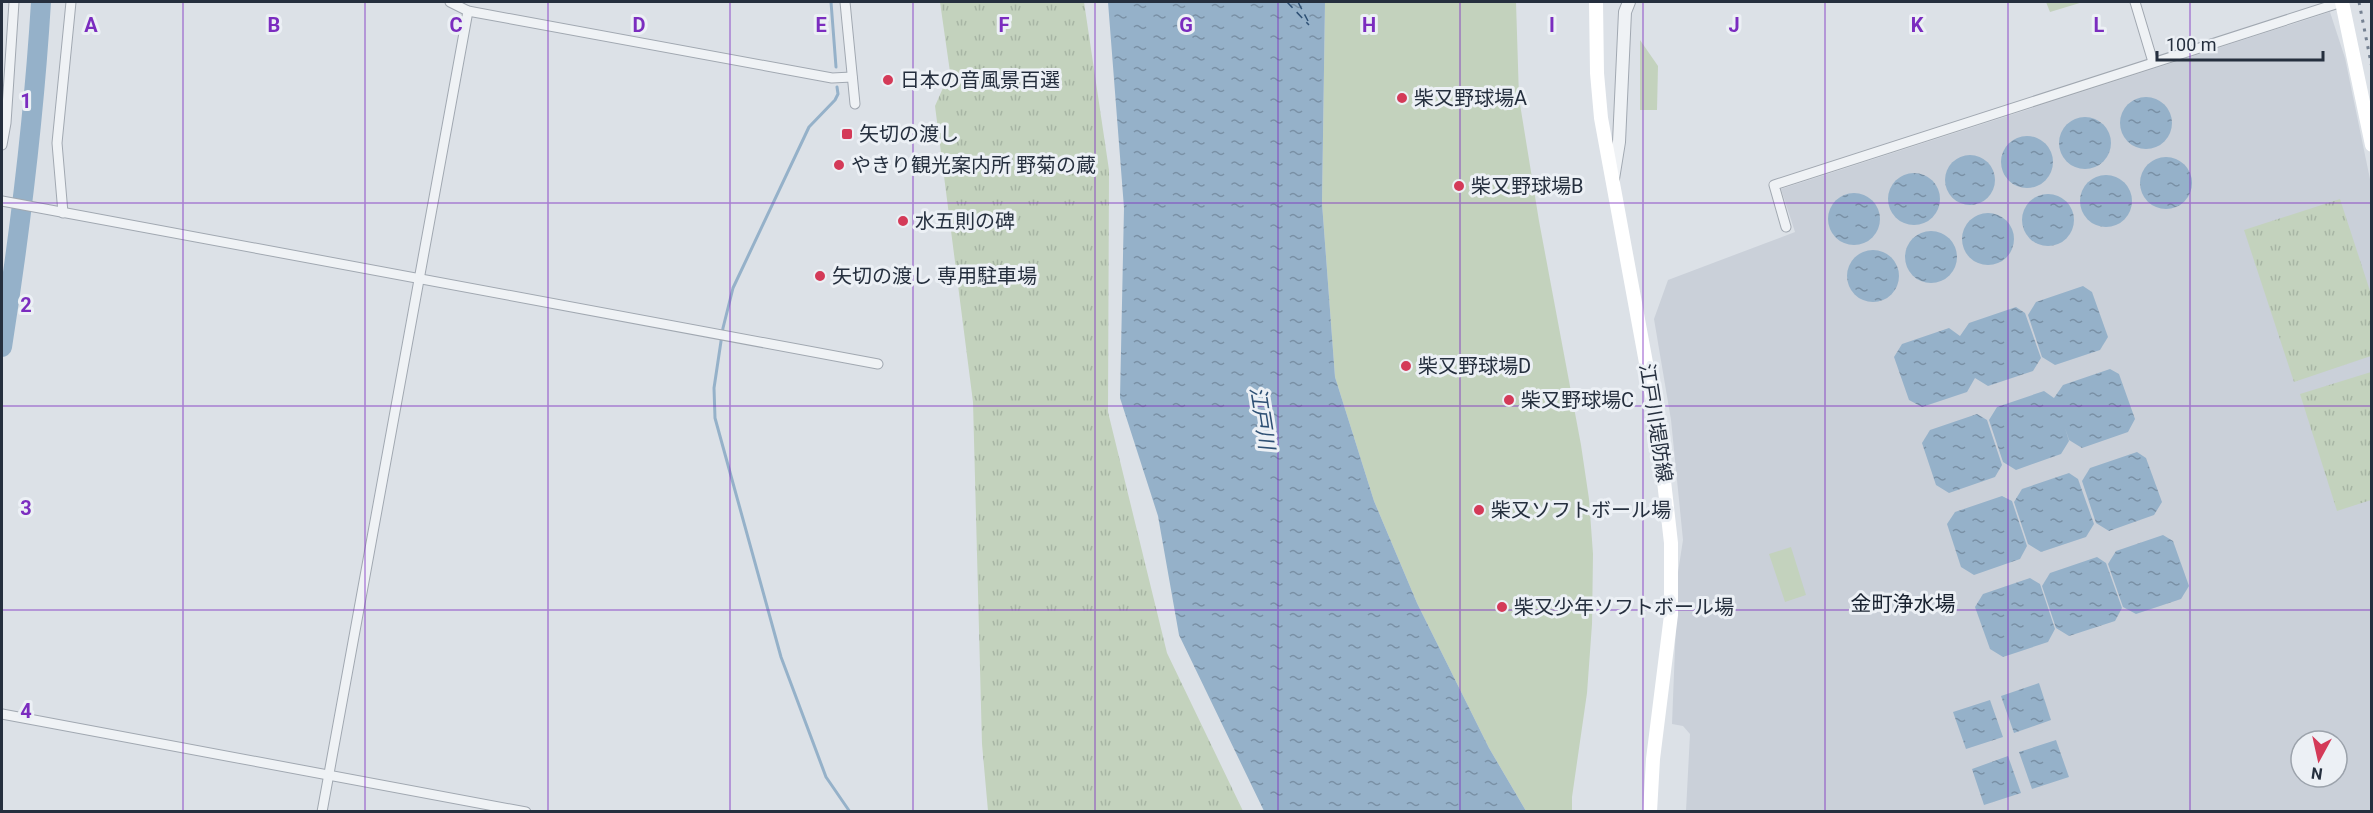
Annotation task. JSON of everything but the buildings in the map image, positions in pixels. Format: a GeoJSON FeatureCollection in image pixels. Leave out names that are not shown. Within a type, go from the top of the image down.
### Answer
{"type":"FeatureCollection","features":[{"type":"Feature","properties":{"kind":"main road","name":"江戸川堤防線"},"geometry":{"type":"LineString","coordinates":[[1596,2],[1599,94],[1658,428],[1671,543],[1671,615],[1653,759],[1650,812]]}},
{"type":"Feature","properties":{"kind":"main road"},"geometry":{"type":"LineString","coordinates":[[2342,2],[2372,145]]}},
{"type":"Feature","properties":{"kind":"street"},"geometry":{"type":"LineString","coordinates":[[2,145],[6,123],[14,2]]}},
{"type":"Feature","properties":{"kind":"street"},"geometry":{"type":"LineString","coordinates":[[63,213],[57,143],[71,2]]}},
{"type":"Feature","properties":{"kind":"street"},"geometry":{"type":"LineString","coordinates":[[450,2],[468,11],[832,78],[852,77]]}},
{"type":"Feature","properties":{"kind":"street"},"geometry":{"type":"LineString","coordinates":[[845,2],[855,104]]}},
{"type":"Feature","properties":{"kind":"street","name":"江戸川堤防線"},"geometry":{"type":"LineString","coordinates":[[1613,179],[1619,142],[1625,12],[1629,2]]}},
{"type":"Feature","properties":{"kind":"street"},"geometry":{"type":"LineString","coordinates":[[2135,2],[2153,62]]}},
{"type":"Feature","properties":{"kind":"street"},"geometry":{"type":"LineString","coordinates":[[1786,227],[1774,185],[2342,2]]}},
{"type":"Feature","properties":{"kind":"street"},"geometry":{"type":"LineString","coordinates":[[322,812],[468,11]]}},
{"type":"Feature","properties":{"kind":"street"},"geometry":{"type":"LineString","coordinates":[[2,201],[878,364]]}},
{"type":"Feature","properties":{"kind":"street"},"geometry":{"type":"LineString","coordinates":[[2,714],[526,812]]}},
{"type":"Feature","properties":{"kind":"shaded area","name":"金町浄水場"},"geometry":{"type":"Polygon","coordinates":[[[2330,12],[2345,58],[2371,184],[2371,811],[1686,811],[1690,734],[1683,726],[1672,724],[1678,572],[1683,540],[1671,420],[1654,319],[1668,280],[1795,232],[1781,189],[2330,12]]]}},
{"type":"Feature","properties":{"kind":"green space"},"geometry":{"type":"Polygon","coordinates":[[[940,2],[1084,2],[1109,170],[1108,412],[1167,653],[1243,811],[988,811],[982,744],[973,402],[935,106],[950,72],[940,2]]]}},
{"type":"Feature","properties":{"kind":"green space"},"geometry":{"type":"Polygon","coordinates":[[[1325,2],[1516,2],[1519,98],[1539,221],[1581,445],[1589,499],[1593,554],[1592,624],[1587,693],[1572,811],[1526,811],[1489,748],[1417,603],[1374,501],[1335,377],[1322,203],[1325,2]]]}},
{"type":"Feature","properties":{"kind":"green space"},"geometry":{"type":"Polygon","coordinates":[[[2046,2],[2083,2],[2050,12],[2046,2]]]}},
{"type":"Feature","properties":{"kind":"green space"},"geometry":{"type":"Polygon","coordinates":[[[1640,40],[1658,66],[1657,110],[1640,110],[1640,40]]]}},
{"type":"Feature","properties":{"kind":"green space"},"geometry":{"type":"Polygon","coordinates":[[[2340,199],[2371,294],[2371,356],[2294,382],[2244,230],[2340,199]]]}},
{"type":"Feature","properties":{"kind":"green space"},"geometry":{"type":"Polygon","coordinates":[[[2371,372],[2371,500],[2337,511],[2300,394],[2371,372]]]}},
{"type":"Feature","properties":{"kind":"green space"},"geometry":{"type":"Polygon","coordinates":[[[1791,547],[1806,595],[1785,602],[1769,554],[1791,547]]]}},
{"type":"Feature","properties":{"kind":"water","name":"江戸川"},"geometry":{"type":"Polygon","coordinates":[[[1108,2],[1325,2],[1322,203],[1335,377],[1374,501],[1417,603],[1489,748],[1526,811],[1264,811],[1179,635],[1158,516],[1120,398],[1124,208],[1108,2]]]}},
{"type":"Feature","properties":{"kind":"water"},"geometry":{"type":"Polygon","coordinates":[[[2146,97],[2156,99],[2164,105],[2170,113],[2172,123],[2170,133],[2164,141],[2156,147],[2146,149],[2136,147],[2128,141],[2122,133],[2120,123],[2122,113],[2128,105],[2136,99],[2146,97]]]}},
{"type":"Feature","properties":{"kind":"water"},"geometry":{"type":"Polygon","coordinates":[[[2085,117],[2095,119],[2103,125],[2109,133],[2111,143],[2109,153],[2103,161],[2095,167],[2085,169],[2075,167],[2067,161],[2061,153],[2059,143],[2061,133],[2067,125],[2075,119],[2085,117]]]}},
{"type":"Feature","properties":{"kind":"water"},"geometry":{"type":"Polygon","coordinates":[[[2027,136],[2037,138],[2045,144],[2051,152],[2053,162],[2051,172],[2045,180],[2037,186],[2027,188],[2017,186],[2009,180],[2003,172],[2001,162],[2003,152],[2009,144],[2017,138],[2027,136]]]}},
{"type":"Feature","properties":{"kind":"water"},"geometry":{"type":"Polygon","coordinates":[[[1975,155],[1988,162],[1994,170],[1994,190],[1988,198],[1980,204],[1965,205],[1952,198],[1946,190],[1945,175],[1952,162],[1960,156],[1975,155]]]}},
{"type":"Feature","properties":{"kind":"water"},"geometry":{"type":"Polygon","coordinates":[[[2166,157],[2176,159],[2184,165],[2190,173],[2192,183],[2190,193],[2184,201],[2176,207],[2166,209],[2156,207],[2148,201],[2142,193],[2140,183],[2142,173],[2148,165],[2156,159],[2166,157]]]}},
{"type":"Feature","properties":{"kind":"water"},"geometry":{"type":"Polygon","coordinates":[[[1914,173],[1924,175],[1932,181],[1938,189],[1940,199],[1938,209],[1932,217],[1924,223],[1914,225],[1904,223],[1896,217],[1890,209],[1888,199],[1890,189],[1896,181],[1904,175],[1914,173]]]}},
{"type":"Feature","properties":{"kind":"water"},"geometry":{"type":"Polygon","coordinates":[[[2106,175],[2116,177],[2124,183],[2130,191],[2132,201],[2130,211],[2124,219],[2116,225],[2106,227],[2096,225],[2088,219],[2082,211],[2080,201],[2082,191],[2088,183],[2096,177],[2106,175]]]}},
{"type":"Feature","properties":{"kind":"water"},"geometry":{"type":"Polygon","coordinates":[[[1854,193],[1864,195],[1872,201],[1878,209],[1880,219],[1878,229],[1872,237],[1864,243],[1854,245],[1844,243],[1836,237],[1830,229],[1828,219],[1830,209],[1836,201],[1844,195],[1854,193]]]}},
{"type":"Feature","properties":{"kind":"water"},"geometry":{"type":"Polygon","coordinates":[[[2048,194],[2058,196],[2066,202],[2072,210],[2074,220],[2072,230],[2066,238],[2058,244],[2048,246],[2038,244],[2030,238],[2024,230],[2022,220],[2024,210],[2030,202],[2038,196],[2048,194]]]}},
{"type":"Feature","properties":{"kind":"water"},"geometry":{"type":"Polygon","coordinates":[[[1988,213],[1998,215],[2006,221],[2012,229],[2014,239],[2012,249],[2006,257],[1998,263],[1988,265],[1978,263],[1970,257],[1964,249],[1962,239],[1964,229],[1970,221],[1978,215],[1988,213]]]}},
{"type":"Feature","properties":{"kind":"water"},"geometry":{"type":"Polygon","coordinates":[[[1931,231],[1941,233],[1949,239],[1955,247],[1957,257],[1955,267],[1949,275],[1941,281],[1931,283],[1921,281],[1913,275],[1907,267],[1905,257],[1907,247],[1913,239],[1921,233],[1931,231]]]}},
{"type":"Feature","properties":{"kind":"water"},"geometry":{"type":"Polygon","coordinates":[[[1873,250],[1883,252],[1891,258],[1897,266],[1899,276],[1897,286],[1891,294],[1883,300],[1873,302],[1863,300],[1855,294],[1849,286],[1847,276],[1849,266],[1855,258],[1863,252],[1873,250]]]}},
{"type":"Feature","properties":{"kind":"water"},"geometry":{"type":"Polygon","coordinates":[[[2083,286],[2092,292],[2108,337],[2100,350],[2055,365],[2042,357],[2028,315],[2036,302],[2083,286]]]}},
{"type":"Feature","properties":{"kind":"water"},"geometry":{"type":"Polygon","coordinates":[[[2016,307],[2025,313],[2041,358],[2033,371],[1988,386],[1975,378],[1967,392],[1922,407],[1909,400],[1894,357],[1902,344],[1949,328],[1960,336],[1969,323],[2016,307]]]}},
{"type":"Feature","properties":{"kind":"water"},"geometry":{"type":"Polygon","coordinates":[[[2110,369],[2119,374],[2135,419],[2128,432],[2082,448],[2069,440],[2065,428],[2069,441],[2061,454],[2016,470],[2003,462],[1989,420],[1997,407],[2044,391],[2054,398],[2063,385],[2110,369]]]}},
{"type":"Feature","properties":{"kind":"water"},"geometry":{"type":"Polygon","coordinates":[[[1977,414],[1987,420],[2002,465],[1995,477],[1949,493],[1936,485],[1922,443],[1930,430],[1977,414]]]}},
{"type":"Feature","properties":{"kind":"water"},"geometry":{"type":"Polygon","coordinates":[[[2137,452],[2146,458],[2162,502],[2154,515],[2109,531],[2096,523],[2082,481],[2090,468],[2137,452]]]}},
{"type":"Feature","properties":{"kind":"water"},"geometry":{"type":"Polygon","coordinates":[[[2069,473],[2078,479],[2094,524],[2086,537],[2041,552],[2028,544],[2014,502],[2022,489],[2069,473]]]}},
{"type":"Feature","properties":{"kind":"water"},"geometry":{"type":"Polygon","coordinates":[[[2002,496],[2012,501],[2027,546],[2020,559],[1974,575],[1961,567],[1947,524],[1955,512],[2002,496]]]}},
{"type":"Feature","properties":{"kind":"water"},"geometry":{"type":"Polygon","coordinates":[[[2163,535],[2173,541],[2189,586],[2181,599],[2136,614],[2123,607],[2108,564],[2116,551],[2163,535]]]}},
{"type":"Feature","properties":{"kind":"water"},"geometry":{"type":"Polygon","coordinates":[[[2097,557],[2106,563],[2122,608],[2115,621],[2069,636],[2056,628],[2042,586],[2050,573],[2097,557]]]}},
{"type":"Feature","properties":{"kind":"water"},"geometry":{"type":"Polygon","coordinates":[[[2030,578],[2040,584],[2055,629],[2048,642],[2003,657],[1990,649],[1975,607],[1983,594],[2030,578]]]}},
{"type":"Feature","properties":{"kind":"water"},"geometry":{"type":"Polygon","coordinates":[[[2039,683],[2051,720],[2014,733],[2001,696],[2039,683]]]}},
{"type":"Feature","properties":{"kind":"water"},"geometry":{"type":"Polygon","coordinates":[[[1990,700],[2003,737],[1966,749],[1953,712],[1990,700]]]}},
{"type":"Feature","properties":{"kind":"water"},"geometry":{"type":"Polygon","coordinates":[[[2056,740],[2069,777],[2032,789],[2019,752],[2056,740]]]}},
{"type":"Feature","properties":{"kind":"water"},"geometry":{"type":"Polygon","coordinates":[[[2008,756],[2021,793],[1984,805],[1972,769],[2008,756]]]}},
{"type":"Feature","properties":{"kind":"waterway"},"geometry":{"type":"LineString","coordinates":[[2,347],[26,174],[41,2]]}},
{"type":"Feature","properties":{"kind":"waterway"},"geometry":{"type":"LineString","coordinates":[[831,2],[836,67]]}},
{"type":"Feature","properties":{"kind":"waterway"},"geometry":{"type":"LineString","coordinates":[[837,87],[838,94],[835,100],[809,127],[733,288],[723,328],[714,388],[715,418],[781,657],[826,777],[850,812]]}},
{"type":"Feature","properties":{"kind":"ferry route"},"geometry":{"type":"LineString","coordinates":[[1287,2],[1309,25]]}},
{"type":"Feature","properties":{"kind":"ferry route"},"geometry":{"type":"LineString","coordinates":[[1298,2],[1308,21]]}},
{"type":"Feature","properties":{"kind":"railway"},"geometry":{"type":"LineString","coordinates":[[2359,2],[2372,68]]}},
{"type":"Feature","properties":{"kind":"place","name":"日本の音風景百選"},"geometry":{"type":"Point","coordinates":[888,80]}},
{"type":"Feature","properties":{"kind":"place","name":"柴又野球場A"},"geometry":{"type":"Point","coordinates":[1402,98]}},
{"type":"Feature","properties":{"kind":"place","name":"矢切の渡し"},"geometry":{"type":"Point","coordinates":[847,134]}},
{"type":"Feature","properties":{"kind":"place","name":"やきり観光案内所 野菊の蔵"},"geometry":{"type":"Point","coordinates":[839,165]}},
{"type":"Feature","properties":{"kind":"place","name":"柴又野球場B"},"geometry":{"type":"Point","coordinates":[1459,186]}},
{"type":"Feature","properties":{"kind":"place","name":"水五則の碑"},"geometry":{"type":"Point","coordinates":[903,221]}},
{"type":"Feature","properties":{"kind":"place","name":"矢切の渡し 専用駐車場"},"geometry":{"type":"Point","coordinates":[820,276]}},
{"type":"Feature","properties":{"kind":"place","name":"柴又野球場D"},"geometry":{"type":"Point","coordinates":[1406,366]}},
{"type":"Feature","properties":{"kind":"place","name":"柴又野球場C"},"geometry":{"type":"Point","coordinates":[1509,400]}},
{"type":"Feature","properties":{"kind":"place","name":"柴又ソフトボール場"},"geometry":{"type":"Point","coordinates":[1479,510]}},
{"type":"Feature","properties":{"kind":"place","name":"柴又少年ソフトボール場"},"geometry":{"type":"Point","coordinates":[1502,607]}},
{"type":"Feature","properties":{"kind":"district","name":"金町浄水場"},"geometry":{"type":"Point","coordinates":[1903,604]}}]}
